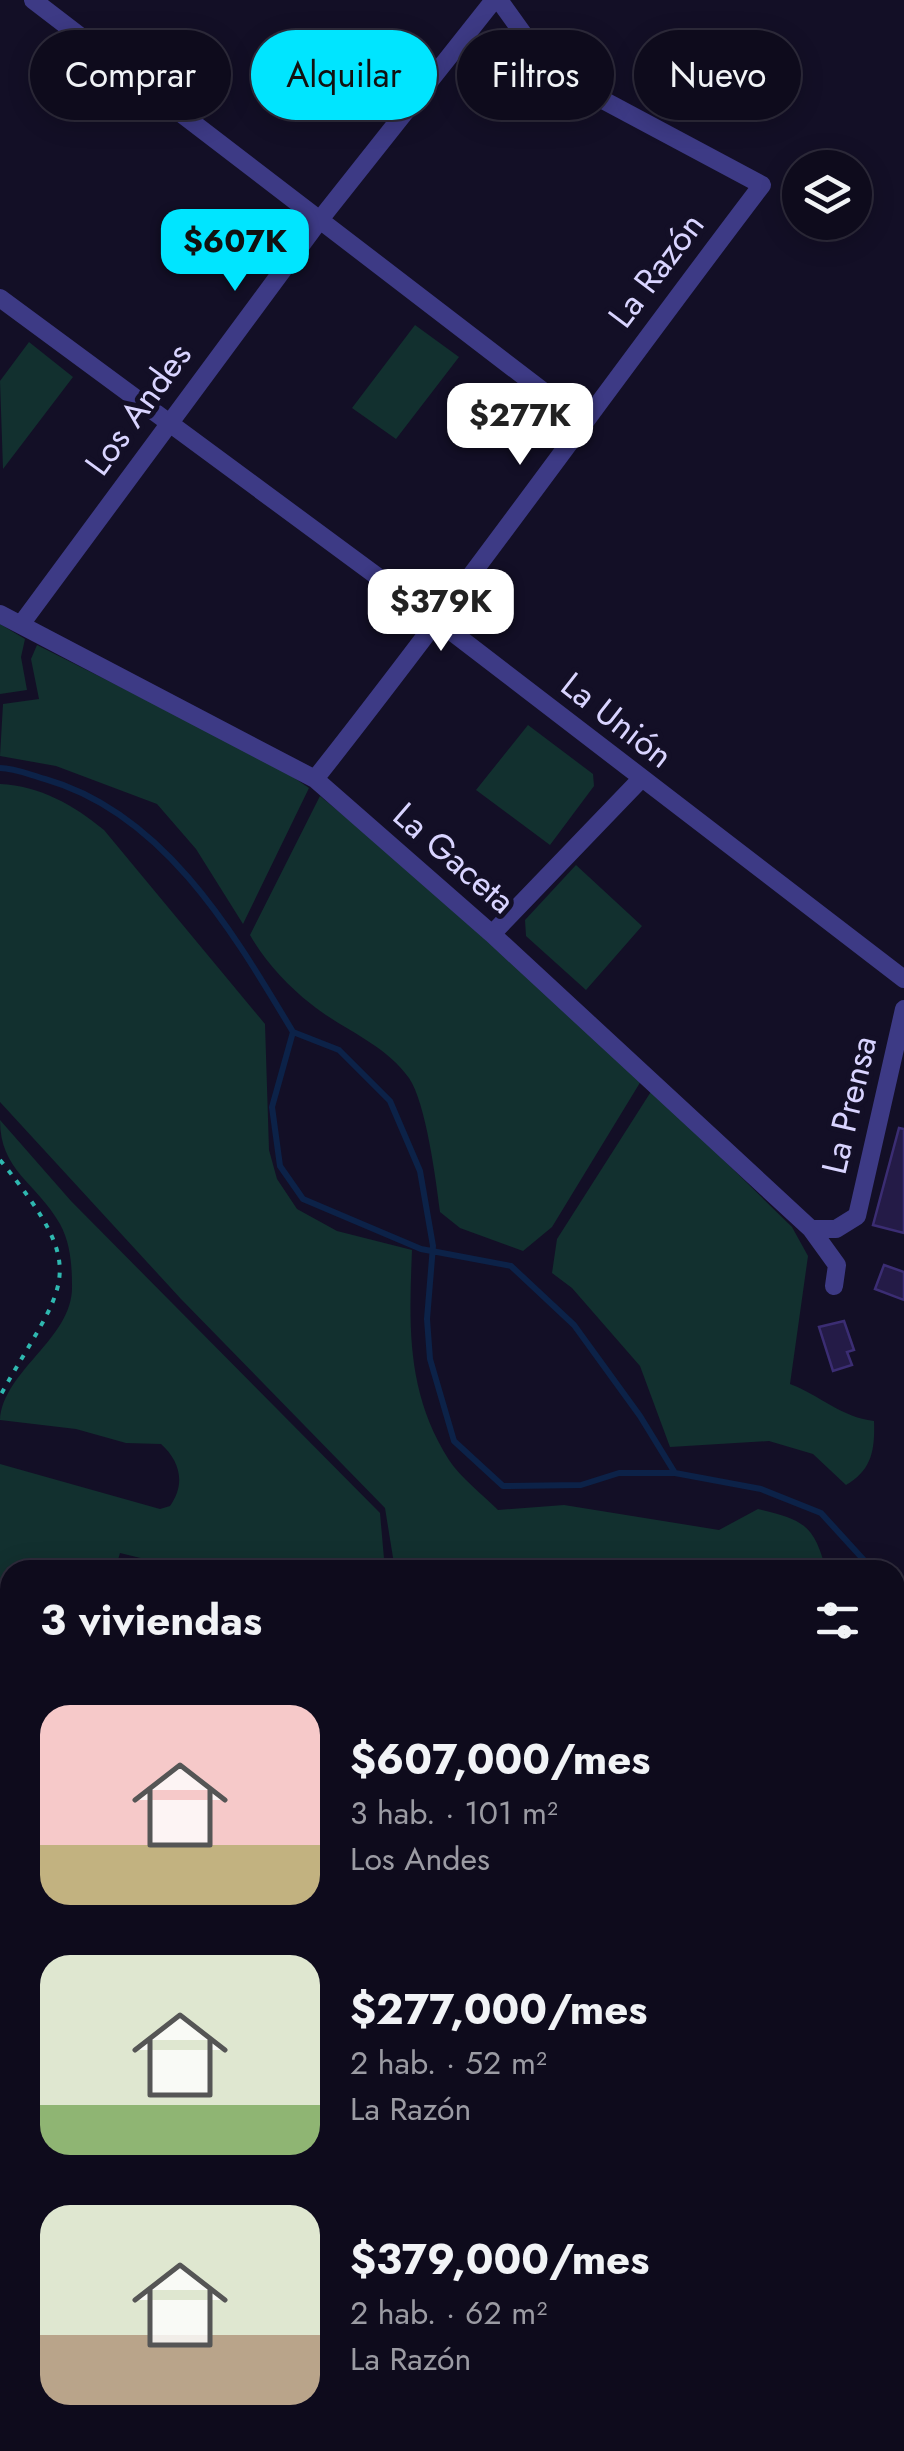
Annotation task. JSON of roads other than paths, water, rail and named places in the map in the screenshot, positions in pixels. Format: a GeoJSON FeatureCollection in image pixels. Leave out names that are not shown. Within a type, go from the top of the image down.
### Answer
{"type":"FeatureCollection","features":[{"type":"Feature","properties":{"kind":"street"},"geometry":{"type":"LineString","coordinates":[[33,0],[322,217],[582,421]]}},
{"type":"Feature","properties":{"kind":"street","name":"Los Andes"},"geometry":{"type":"LineString","coordinates":[[22,623],[322,217],[497,0]]}},
{"type":"Feature","properties":{"kind":"street","name":"La Razón"},"geometry":{"type":"LineString","coordinates":[[315,779],[439,622],[582,421],[762,185],[573,84],[542,60],[497,0]]}},
{"type":"Feature","properties":{"kind":"street","name":"La Unión"},"geometry":{"type":"LineString","coordinates":[[0,298],[439,622],[904,979]]}},
{"type":"Feature","properties":{"kind":"street","name":"La Gaceta"},"geometry":{"type":"LineString","coordinates":[[0,614],[315,779],[492,934],[811,1229],[837,1265],[834,1286]]}},
{"type":"Feature","properties":{"kind":"street"},"geometry":{"type":"LineString","coordinates":[[492,934],[640,780]]}},
{"type":"Feature","properties":{"kind":"street","name":"La Prensa"},"geometry":{"type":"LineString","coordinates":[[811,1229],[836,1229],[857,1216],[904,1009]]}},
{"type":"Feature","properties":{"kind":"waterway"},"geometry":{"type":"LineString","coordinates":[[0,768],[45,779],[87,796],[126,819],[160,848],[220,917],[293,1032],[272,1107],[280,1166],[303,1199],[421,1249],[511,1266],[574,1325],[640,1416],[675,1473],[761,1489],[821,1513],[864,1560]]}},
{"type":"Feature","properties":{"kind":"waterway"},"geometry":{"type":"LineString","coordinates":[[293,1032],[339,1050],[390,1101],[420,1171],[433,1246],[427,1319],[430,1359],[454,1441],[503,1486],[581,1485],[619,1473],[674,1473]]}}]}
